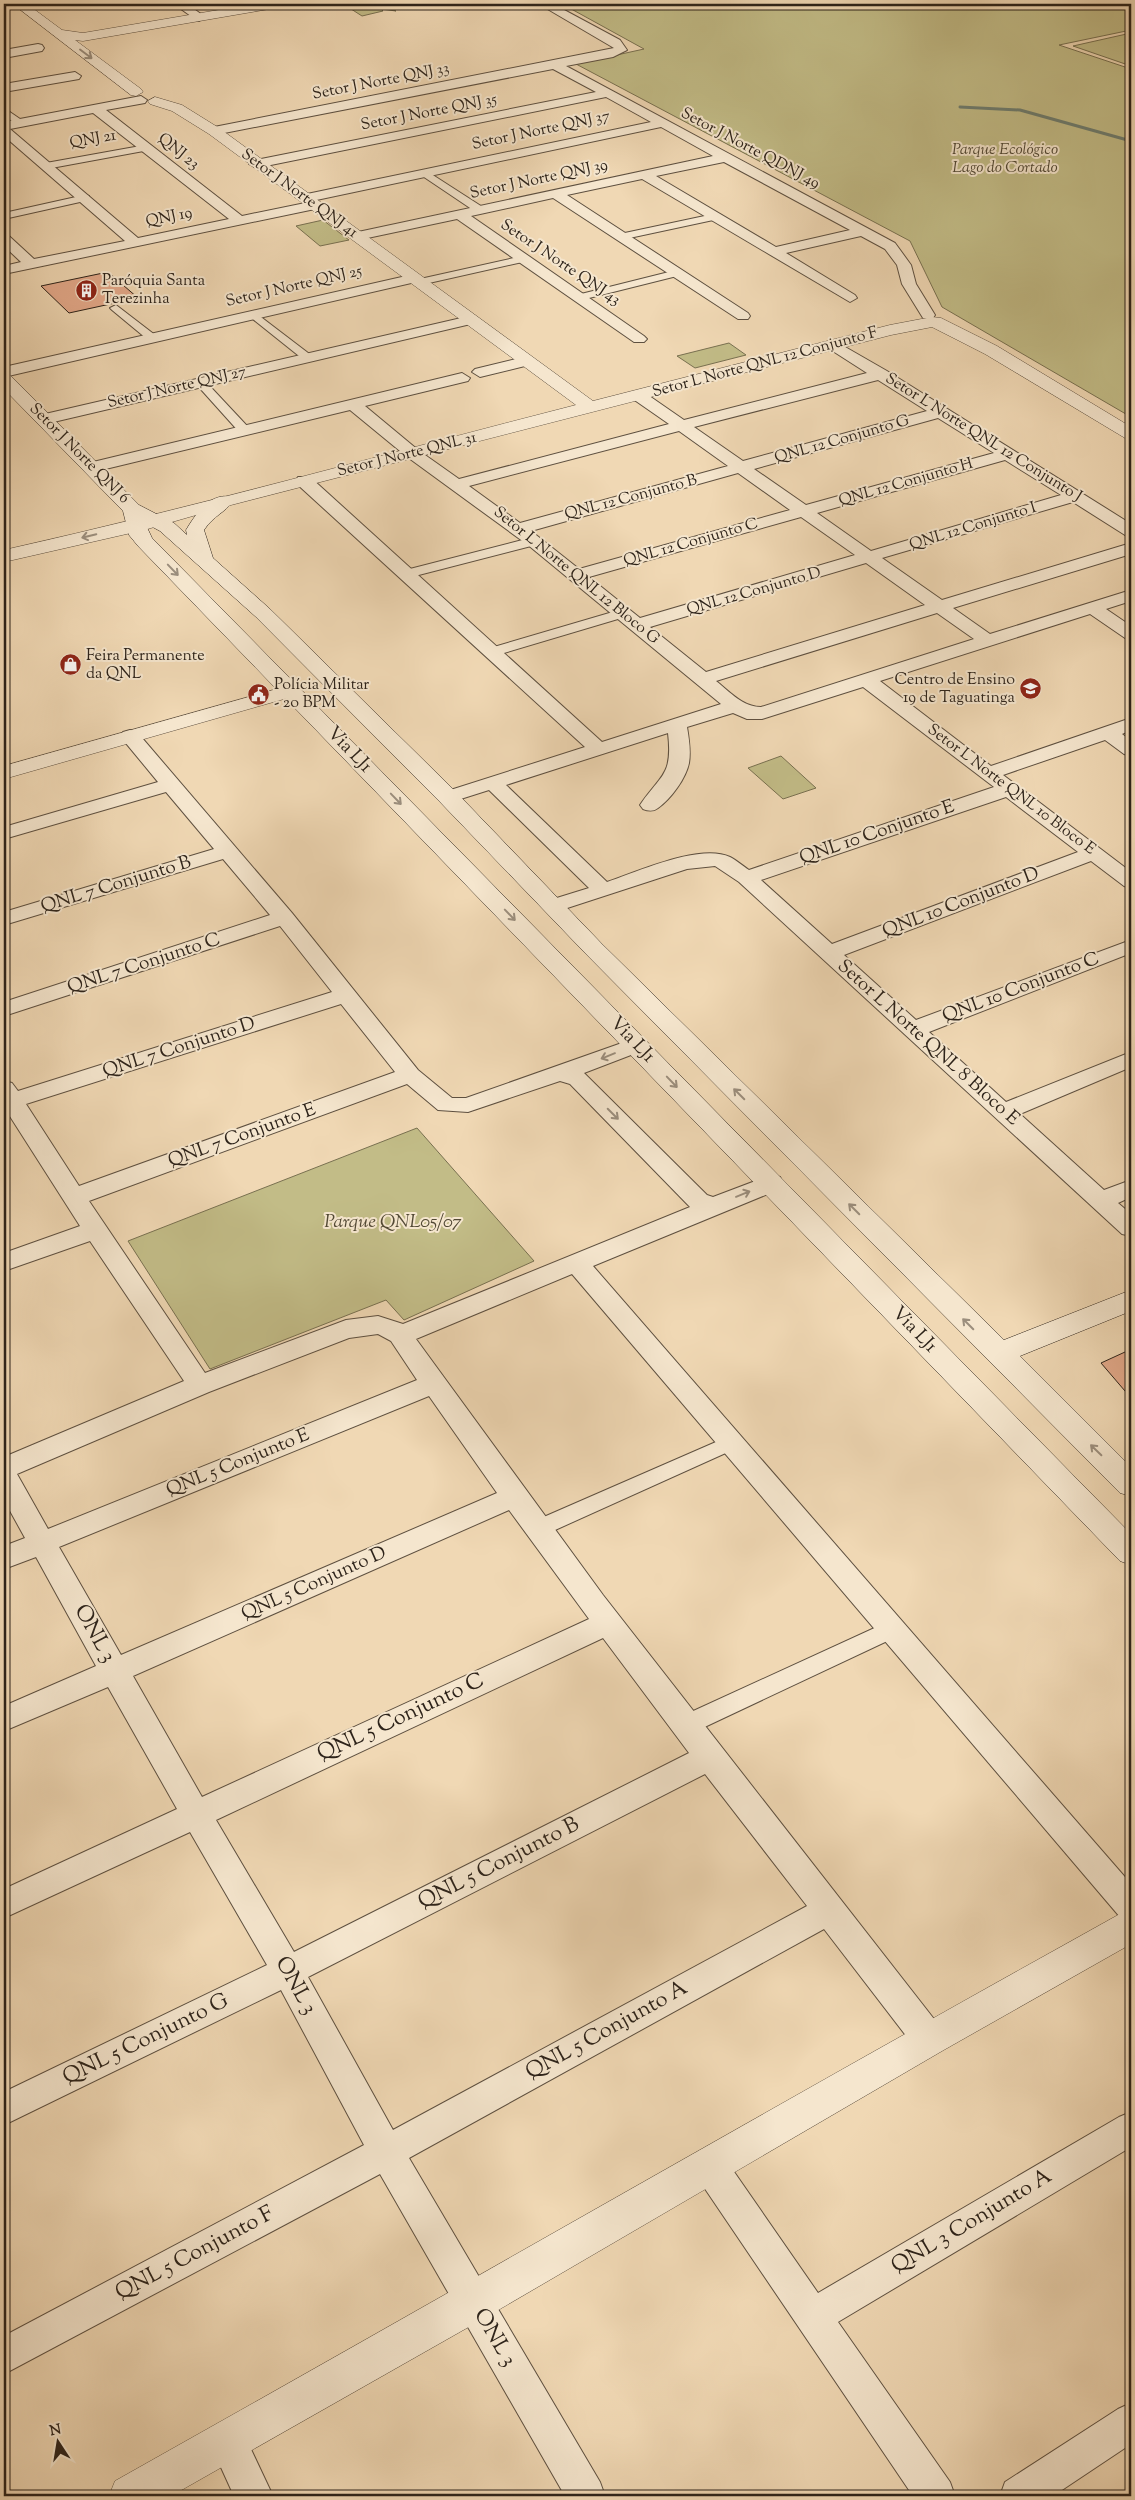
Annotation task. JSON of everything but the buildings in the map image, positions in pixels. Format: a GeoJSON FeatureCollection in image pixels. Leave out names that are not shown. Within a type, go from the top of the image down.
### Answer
{"type":"FeatureCollection","features":[{"type":"Feature","properties":{"kind":"street","name":"Setor J Norte QNJ 41"},"geometry":{"type":"LineString","coordinates":[[19,4],[106,69],[214,131],[256,164],[311,201],[591,408]]}},
{"type":"Feature","properties":{"kind":"street"},"geometry":{"type":"LineString","coordinates":[[36,4],[54,14]]}},
{"type":"Feature","properties":{"kind":"street"},"geometry":{"type":"LineString","coordinates":[[180,4],[199,17]]}},
{"type":"Feature","properties":{"kind":"street"},"geometry":{"type":"LineString","coordinates":[[60,34],[72,37],[89,36],[275,4]]}},
{"type":"Feature","properties":{"kind":"street","name":"Setor J Norte QNJ 33"},"geometry":{"type":"LineString","coordinates":[[214,131],[555,65],[621,50],[620,46],[616,43],[548,4]]}},
{"type":"Feature","properties":{"kind":"street"},"geometry":{"type":"LineString","coordinates":[[68,20],[106,48]]}},
{"type":"Feature","properties":{"kind":"street"},"geometry":{"type":"LineString","coordinates":[[4,54],[38,48]]}},
{"type":"Feature","properties":{"kind":"street","name":"Setor J Norte QDNJ 49"},"geometry":{"type":"LineString","coordinates":[[555,65],[890,246],[904,265],[909,284],[936,318]]}},
{"type":"Feature","properties":{"kind":"street"},"geometry":{"type":"LineString","coordinates":[[4,88],[75,76]]}},
{"type":"Feature","properties":{"kind":"street","name":"Setor J Norte QNJ 35"},"geometry":{"type":"LineString","coordinates":[[256,164],[609,93]]}},
{"type":"Feature","properties":{"kind":"street"},"geometry":{"type":"LineString","coordinates":[[4,128],[20,123],[156,97]]}},
{"type":"Feature","properties":{"kind":"street","name":"QNJ 23"},"geometry":{"type":"LineString","coordinates":[[96,109],[240,221]]}},
{"type":"Feature","properties":{"kind":"street"},"geometry":{"type":"LineString","coordinates":[[4,111],[20,123]]}},
{"type":"Feature","properties":{"kind":"street","name":"Setor J Norte QNJ 37"},"geometry":{"type":"LineString","coordinates":[[311,201],[425,173],[664,123]]}},
{"type":"Feature","properties":{"kind":"street","name":"QNJ 21"},"geometry":{"type":"LineString","coordinates":[[4,128],[136,243]]}},
{"type":"Feature","properties":{"kind":"street","name":"QNJ 21"},"geometry":{"type":"LineString","coordinates":[[46,166],[146,148]]}},
{"type":"Feature","properties":{"kind":"street","name":"Setor J Norte QNJ 39"},"geometry":{"type":"LineString","coordinates":[[358,236],[557,195],[727,157]]}},
{"type":"Feature","properties":{"kind":"street"},"geometry":{"type":"LineString","coordinates":[[425,173],[480,210]]}},
{"type":"Feature","properties":{"kind":"street"},"geometry":{"type":"LineString","coordinates":[[645,175],[850,298]]}},
{"type":"Feature","properties":{"kind":"street"},"geometry":{"type":"LineString","coordinates":[[557,195],[743,316]]}},
{"type":"Feature","properties":{"kind":"street"},"geometry":{"type":"LineString","coordinates":[[4,216],[85,198]]}},
{"type":"Feature","properties":{"kind":"street","name":"QNJ 19"},"geometry":{"type":"LineString","coordinates":[[4,270],[240,221],[311,201]]}},
{"type":"Feature","properties":{"kind":"street","name":"Setor J Norte QNJ 43"},"geometry":{"type":"LineString","coordinates":[[460,215],[581,297],[639,340]]}},
{"type":"Feature","properties":{"kind":"street"},"geometry":{"type":"LineString","coordinates":[[620,237],[714,217]]}},
{"type":"Feature","properties":{"kind":"street"},"geometry":{"type":"LineString","coordinates":[[774,252],[864,231]]}},
{"type":"Feature","properties":{"kind":"street"},"geometry":{"type":"LineString","coordinates":[[4,239],[31,264]]}},
{"type":"Feature","properties":{"kind":"street"},"geometry":{"type":"LineString","coordinates":[[418,280],[523,259]]}},
{"type":"Feature","properties":{"kind":"street"},"geometry":{"type":"LineString","coordinates":[[581,297],[676,273]]}},
{"type":"Feature","properties":{"kind":"street","name":"Setor J Norte QNJ 25"},"geometry":{"type":"LineString","coordinates":[[4,378],[151,337],[418,280]]}},
{"type":"Feature","properties":{"kind":"street"},"geometry":{"type":"LineString","coordinates":[[116,308],[151,337]]}},
{"type":"Feature","properties":{"kind":"street"},"geometry":{"type":"LineString","coordinates":[[253,314],[308,358]]}},
{"type":"Feature","properties":{"kind":"street"},"geometry":{"type":"LineString","coordinates":[[936,318],[1131,434]]}},
{"type":"Feature","properties":{"kind":"street","name":"Setor L Norte QNL 12 Conjunto F"},"geometry":{"type":"LineString","coordinates":[[591,408],[936,318]]}},
{"type":"Feature","properties":{"kind":"street","name":"Setor J Norte QNJ 27"},"geometry":{"type":"LineString","coordinates":[[45,419],[470,320]]}},
{"type":"Feature","properties":{"kind":"street","name":"Setor L Norte QNL 12 Conjunto J"},"geometry":{"type":"LineString","coordinates":[[833,345],[1131,531]]}},
{"type":"Feature","properties":{"kind":"street"},"geometry":{"type":"LineString","coordinates":[[480,372],[528,361]]}},
{"type":"Feature","properties":{"kind":"street"},"geometry":{"type":"LineString","coordinates":[[458,484],[881,374]]}},
{"type":"Feature","properties":{"kind":"street","name":"Setor J Norte QNJ 6"},"geometry":{"type":"LineString","coordinates":[[4,378],[93,467],[142,524]]}},
{"type":"Feature","properties":{"kind":"street"},"geometry":{"type":"LineString","coordinates":[[93,467],[462,378]]}},
{"type":"Feature","properties":{"kind":"street"},"geometry":{"type":"LineString","coordinates":[[201,383],[245,431]]}},
{"type":"Feature","properties":{"kind":"street"},"geometry":{"type":"LineString","coordinates":[[640,396],[805,510],[988,641]]}},
{"type":"Feature","properties":{"kind":"street","name":"Setor L Norte QNL 12 Bloco G"},"geometry":{"type":"LineString","coordinates":[[354,405],[412,454],[458,484],[534,541],[738,708]]}},
{"type":"Feature","properties":{"kind":"street","name":"Setor J Norte QNL 31"},"geometry":{"type":"LineString","coordinates":[[142,524],[224,501],[591,408]]}},
{"type":"Feature","properties":{"kind":"street","name":"QNL 12 Conjunto G"},"geometry":{"type":"LineString","coordinates":[[743,467],[940,412]]}},
{"type":"Feature","properties":{"kind":"street","name":"QNL 12 Conjunto H"},"geometry":{"type":"LineString","coordinates":[[805,510],[1007,454]]}},
{"type":"Feature","properties":{"kind":"street","name":"QNL 12 Conjunto B"},"geometry":{"type":"LineString","coordinates":[[518,529],[743,467]]}},
{"type":"Feature","properties":{"kind":"street"},"geometry":{"type":"LineString","coordinates":[[304,481],[597,748]]}},
{"type":"Feature","properties":{"kind":"street","name":"QNL 12 Conjunto I"},"geometry":{"type":"LineString","coordinates":[[871,558],[1075,496]]}},
{"type":"Feature","properties":{"kind":"street"},"geometry":{"type":"LineString","coordinates":[[203,558],[195,530],[206,514],[224,501]]}},
{"type":"Feature","properties":{"kind":"street","name":"QNL 12 Conjunto C"},"geometry":{"type":"LineString","coordinates":[[577,575],[805,510]]}},
{"type":"Feature","properties":{"kind":"street"},"geometry":{"type":"LineString","coordinates":[[11,552],[142,524]]}},
{"type":"Feature","properties":{"kind":"street"},"geometry":{"type":"LineString","coordinates":[[19,571],[43,566],[142,524]]}},
{"type":"Feature","properties":{"kind":"street","name":"Via LJ1"},"geometry":{"type":"LineString","coordinates":[[142,524],[203,558],[263,613],[448,797],[555,906],[594,949],[1131,1485]]}},
{"type":"Feature","properties":{"kind":"street","name":"Via LJ1"},"geometry":{"type":"LineString","coordinates":[[142,524],[224,623],[1131,1552]]}},
{"type":"Feature","properties":{"kind":"street"},"geometry":{"type":"LineString","coordinates":[[407,574],[534,541]]}},
{"type":"Feature","properties":{"kind":"street"},"geometry":{"type":"LineString","coordinates":[[704,679],[1131,548]]}},
{"type":"Feature","properties":{"kind":"street"},"geometry":{"type":"LineString","coordinates":[[11,552],[41,554],[45,561],[43,566]]}},
{"type":"Feature","properties":{"kind":"street","name":"QNL 12 Conjunto D"},"geometry":{"type":"LineString","coordinates":[[637,625],[871,558]]}},
{"type":"Feature","properties":{"kind":"street"},"geometry":{"type":"LineString","coordinates":[[448,797],[677,724],[738,708],[762,713],[1131,595]]}},
{"type":"Feature","properties":{"kind":"street"},"geometry":{"type":"LineString","coordinates":[[1093,608],[1131,634]]}},
{"type":"Feature","properties":{"kind":"street"},"geometry":{"type":"LineString","coordinates":[[224,623],[223,619],[232,615],[263,613]]}},
{"type":"Feature","properties":{"kind":"street"},"geometry":{"type":"LineString","coordinates":[[492,652],[623,613]]}},
{"type":"Feature","properties":{"kind":"street","name":"Setor L Norte QNL 10 Bloco E"},"geometry":{"type":"LineString","coordinates":[[866,680],[1131,882]]}},
{"type":"Feature","properties":{"kind":"street"},"geometry":{"type":"LineString","coordinates":[[4,773],[291,691]]}},
{"type":"Feature","properties":{"kind":"street"},"geometry":{"type":"LineString","coordinates":[[650,805],[672,782],[679,768],[677,724]]}},
{"type":"Feature","properties":{"kind":"street"},"geometry":{"type":"LineString","coordinates":[[988,772],[1131,724]]}},
{"type":"Feature","properties":{"kind":"street"},"geometry":{"type":"LineString","coordinates":[[1107,732],[1131,750]]}},
{"type":"Feature","properties":{"kind":"street"},"geometry":{"type":"LineString","coordinates":[[130,736],[284,918],[410,1075],[435,1098],[446,1105],[468,1105],[573,1074],[636,1045]]}},
{"type":"Feature","properties":{"kind":"street"},"geometry":{"type":"LineString","coordinates":[[371,773],[380,776],[404,773],[412,763]]}},
{"type":"Feature","properties":{"kind":"street"},"geometry":{"type":"LineString","coordinates":[[492,782],[603,890],[555,906]]}},
{"type":"Feature","properties":{"kind":"street"},"geometry":{"type":"LineString","coordinates":[[4,834],[171,784]]}},
{"type":"Feature","properties":{"kind":"street","name":"QNL 10 Conjunto E"},"geometry":{"type":"LineString","coordinates":[[746,878],[1009,789]]}},
{"type":"Feature","properties":{"kind":"street","name":"QNL 7 Conjunto B"},"geometry":{"type":"LineString","coordinates":[[4,920],[228,852]]}},
{"type":"Feature","properties":{"kind":"street","name":"QNL 10 Conjunto D"},"geometry":{"type":"LineString","coordinates":[[829,952],[1093,853]]}},
{"type":"Feature","properties":{"kind":"street","name":"Setor L Norte QNL 8 Bloco E"},"geometry":{"type":"LineString","coordinates":[[603,890],[684,864],[713,859],[722,861],[746,878],[829,952],[912,1030],[1131,1228]]}},
{"type":"Feature","properties":{"kind":"street","name":"QNL 7 Conjunto C"},"geometry":{"type":"LineString","coordinates":[[4,1009],[284,918]]}},
{"type":"Feature","properties":{"kind":"street","name":"QNL 10 Conjunto C"},"geometry":{"type":"LineString","coordinates":[[912,1030],[1131,946]]}},
{"type":"Feature","properties":{"kind":"street"},"geometry":{"type":"LineString","coordinates":[[553,960],[563,963],[575,961],[585,957],[594,949]]}},
{"type":"Feature","properties":{"kind":"street"},"geometry":{"type":"LineString","coordinates":[[580,988],[584,981],[595,978],[610,978],[628,982]]}},
{"type":"Feature","properties":{"kind":"street","name":"QNL 7 Conjunto D"},"geometry":{"type":"LineString","coordinates":[[8,1094],[346,995]]}},
{"type":"Feature","properties":{"kind":"street"},"geometry":{"type":"LineString","coordinates":[[1002,1112],[1131,1059]]}},
{"type":"Feature","properties":{"kind":"street"},"geometry":{"type":"LineString","coordinates":[[573,1074],[703,1206]]}},
{"type":"Feature","properties":{"kind":"street","name":"QNL 7 Conjunto E"},"geometry":{"type":"LineString","coordinates":[[74,1197],[410,1075]]}},
{"type":"Feature","properties":{"kind":"street"},"geometry":{"type":"LineString","coordinates":[[8,1094],[95,1230],[200,1385]]}},
{"type":"Feature","properties":{"kind":"street"},"geometry":{"type":"LineString","coordinates":[[400,1335],[576,1262],[703,1206],[771,1183]]}},
{"type":"Feature","properties":{"kind":"street"},"geometry":{"type":"LineString","coordinates":[[1102,1200],[1131,1188]]}},
{"type":"Feature","properties":{"kind":"street"},"geometry":{"type":"LineString","coordinates":[[4,1262],[95,1230]]}},
{"type":"Feature","properties":{"kind":"street"},"geometry":{"type":"LineString","coordinates":[[576,1262],[1131,1908]]}},
{"type":"Feature","properties":{"kind":"street"},"geometry":{"type":"LineString","coordinates":[[998,1354],[1131,1300]]}},
{"type":"Feature","properties":{"kind":"street"},"geometry":{"type":"LineString","coordinates":[[4,1468],[200,1385],[346,1329],[378,1326],[391,1328],[400,1335],[513,1497],[606,1624],[929,2039]]}},
{"type":"Feature","properties":{"kind":"street","name":"QNL 5 Conjunto E"},"geometry":{"type":"LineString","coordinates":[[4,1558],[433,1384]]}},
{"type":"Feature","properties":{"kind":"street"},"geometry":{"type":"LineString","coordinates":[[537,1529],[732,1442]]}},
{"type":"Feature","properties":{"kind":"street","name":"ONL 3"},"geometry":{"type":"LineString","coordinates":[[4,1476],[288,1971],[386,2152],[586,2496]]}},
{"type":"Feature","properties":{"kind":"street","name":"QNL 5 Conjunto D"},"geometry":{"type":"LineString","coordinates":[[4,1719],[513,1497]]}},
{"type":"Feature","properties":{"kind":"street","name":"QNL 5 Conjunto C"},"geometry":{"type":"LineString","coordinates":[[4,1904],[196,1813],[606,1624]]}},
{"type":"Feature","properties":{"kind":"street"},"geometry":{"type":"LineString","coordinates":[[686,1725],[892,1629]]}},
{"type":"Feature","properties":{"kind":"street","name":"QNL 5 Conjunto B"},"geometry":{"type":"LineString","coordinates":[[288,1971],[710,1757]]}},
{"type":"Feature","properties":{"kind":"street","name":"QNL 5 Conjunto A"},"geometry":{"type":"LineString","coordinates":[[386,2152],[829,1910]]}},
{"type":"Feature","properties":{"kind":"street"},"geometry":{"type":"LineString","coordinates":[[130,2496],[474,2302],[929,2039],[1131,1926]]}},
{"type":"Feature","properties":{"kind":"street","name":"QNL 5 Conjunto G"},"geometry":{"type":"LineString","coordinates":[[4,2108],[288,1971]]}},
{"type":"Feature","properties":{"kind":"street","name":"QNL 3 Conjunto A"},"geometry":{"type":"LineString","coordinates":[[814,2316],[1131,2128]]}},
{"type":"Feature","properties":{"kind":"street","name":"QNL 5 Conjunto F"},"geometry":{"type":"LineString","coordinates":[[4,2356],[386,2152]]}},
{"type":"Feature","properties":{"kind":"street"},"geometry":{"type":"LineString","coordinates":[[709,2166],[936,2496]]}},
{"type":"Feature","properties":{"kind":"street"},"geometry":{"type":"LineString","coordinates":[[1019,2496],[1131,2422]]}},
{"type":"Feature","properties":{"kind":"street"},"geometry":{"type":"LineString","coordinates":[[228,2441],[254,2496]]}},
{"type":"Feature","properties":{"kind":"green space"},"geometry":{"type":"Polygon","coordinates":[[[376,4],[376,6],[396,11],[381,9],[383,11],[362,16],[348,7],[376,4]]]}},
{"type":"Feature","properties":{"kind":"green space","name":"Parque Ecológico Lago do Cortado"},"geometry":{"type":"Polygon","coordinates":[[[1131,4],[1131,30],[1059,45],[1131,69],[1131,417],[942,307],[910,241],[576,64],[644,49],[564,5],[1131,4]]]}},
{"type":"Feature","properties":{"kind":"green space"},"geometry":{"type":"Polygon","coordinates":[[[1131,33],[1131,66],[1073,46],[1131,33]]]}},
{"type":"Feature","properties":{"kind":"green space"},"geometry":{"type":"Polygon","coordinates":[[[323,220],[349,240],[320,246],[296,226],[323,220]]]}},
{"type":"Feature","properties":{"kind":"green space"},"geometry":{"type":"Polygon","coordinates":[[[729,343],[746,355],[695,368],[677,356],[729,343]]]}},
{"type":"Feature","properties":{"kind":"green space"},"geometry":{"type":"Polygon","coordinates":[[[781,756],[816,788],[783,799],[748,768],[781,756]]]}},
{"type":"Feature","properties":{"kind":"green space","name":"Parque QNL05/07"},"geometry":{"type":"Polygon","coordinates":[[[417,1128],[534,1261],[404,1320],[386,1300],[210,1369],[128,1241],[417,1128]]]}},
{"type":"Feature","properties":{"kind":"waterway"},"geometry":{"type":"LineString","coordinates":[[960,107],[1020,110],[1131,141]]}},
{"type":"Feature","properties":{"kind":"place","name":"Paróquia Santa Terezinha"},"geometry":{"type":"Point","coordinates":[86,290]}},
{"type":"Feature","properties":{"kind":"place","name":"Feira Permanente da QNL"},"geometry":{"type":"Point","coordinates":[70,665]}},
{"type":"Feature","properties":{"kind":"place","name":"Centro de Ensino 19 de Taguatinga"},"geometry":{"type":"Point","coordinates":[1031,689]}},
{"type":"Feature","properties":{"kind":"place","name":"Polícia Militar - 2o BPM"},"geometry":{"type":"Point","coordinates":[258,694]}}]}
